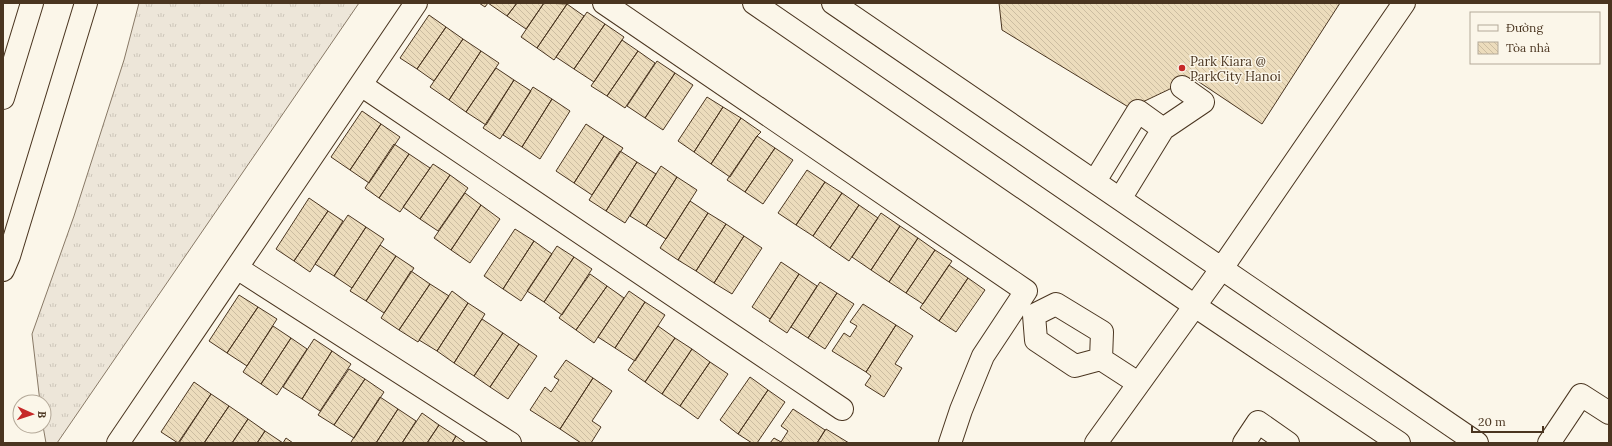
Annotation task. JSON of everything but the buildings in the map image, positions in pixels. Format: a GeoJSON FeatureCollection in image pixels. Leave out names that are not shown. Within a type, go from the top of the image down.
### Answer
{"type":"FeatureCollection","features":[{"type":"Feature","properties":{"kind":"street"},"geometry":{"type":"LineString","coordinates":[[3,98],[32,3]]}},
{"type":"Feature","properties":{"kind":"street"},"geometry":{"type":"LineString","coordinates":[[3,270],[12,249],[86,3]]}},
{"type":"Feature","properties":{"kind":"street"},"geometry":{"type":"LineString","coordinates":[[119,442],[416,3]]}},
{"type":"Feature","properties":{"kind":"street"},"geometry":{"type":"LineString","coordinates":[[604,3],[1026,291],[1025,310],[1036,340],[1075,366],[1101,359],[1138,383]]}},
{"type":"Feature","properties":{"kind":"street"},"geometry":{"type":"LineString","coordinates":[[754,3],[1195,306],[1399,443]]}},
{"type":"Feature","properties":{"kind":"street"},"geometry":{"type":"LineString","coordinates":[[833,3],[1477,443]]}},
{"type":"Feature","properties":{"kind":"street"},"geometry":{"type":"LineString","coordinates":[[1096,443],[1222,268],[1404,3]]}},
{"type":"Feature","properties":{"kind":"street"},"geometry":{"type":"LineString","coordinates":[[361,85],[842,409]]}},
{"type":"Feature","properties":{"kind":"street"},"geometry":{"type":"LineString","coordinates":[[1120,199],[1163,129],[1203,102],[1182,87]]}},
{"type":"Feature","properties":{"kind":"street"},"geometry":{"type":"LineString","coordinates":[[1095,181],[1138,111],[1163,129]]}},
{"type":"Feature","properties":{"kind":"street"},"geometry":{"type":"LineString","coordinates":[[237,268],[510,443]]}},
{"type":"Feature","properties":{"kind":"street"},"geometry":{"type":"LineString","coordinates":[[950,443],[961,410],[983,356],[1025,310],[1056,304],[1097,328],[1102,332],[1101,359]]}},
{"type":"Feature","properties":{"kind":"street"},"geometry":{"type":"LineString","coordinates":[[1549,443],[1581,395],[1609,413]]}},
{"type":"Feature","properties":{"kind":"street"},"geometry":{"type":"LineString","coordinates":[[1244,443],[1258,422],[1288,443]]}},
{"type":"Feature","properties":{"kind":"green space"},"geometry":{"type":"Polygon","coordinates":[[[139,3],[359,3],[57,443],[46,443],[44,434],[52,434],[52,394],[39,394],[32,334],[74,216],[124,60],[139,3]]]}},
{"type":"Feature","properties":{"kind":"place","name":"Park Kiara @ ParkCity Hanoi"},"geometry":{"type":"Point","coordinates":[1182,68]}}]}
